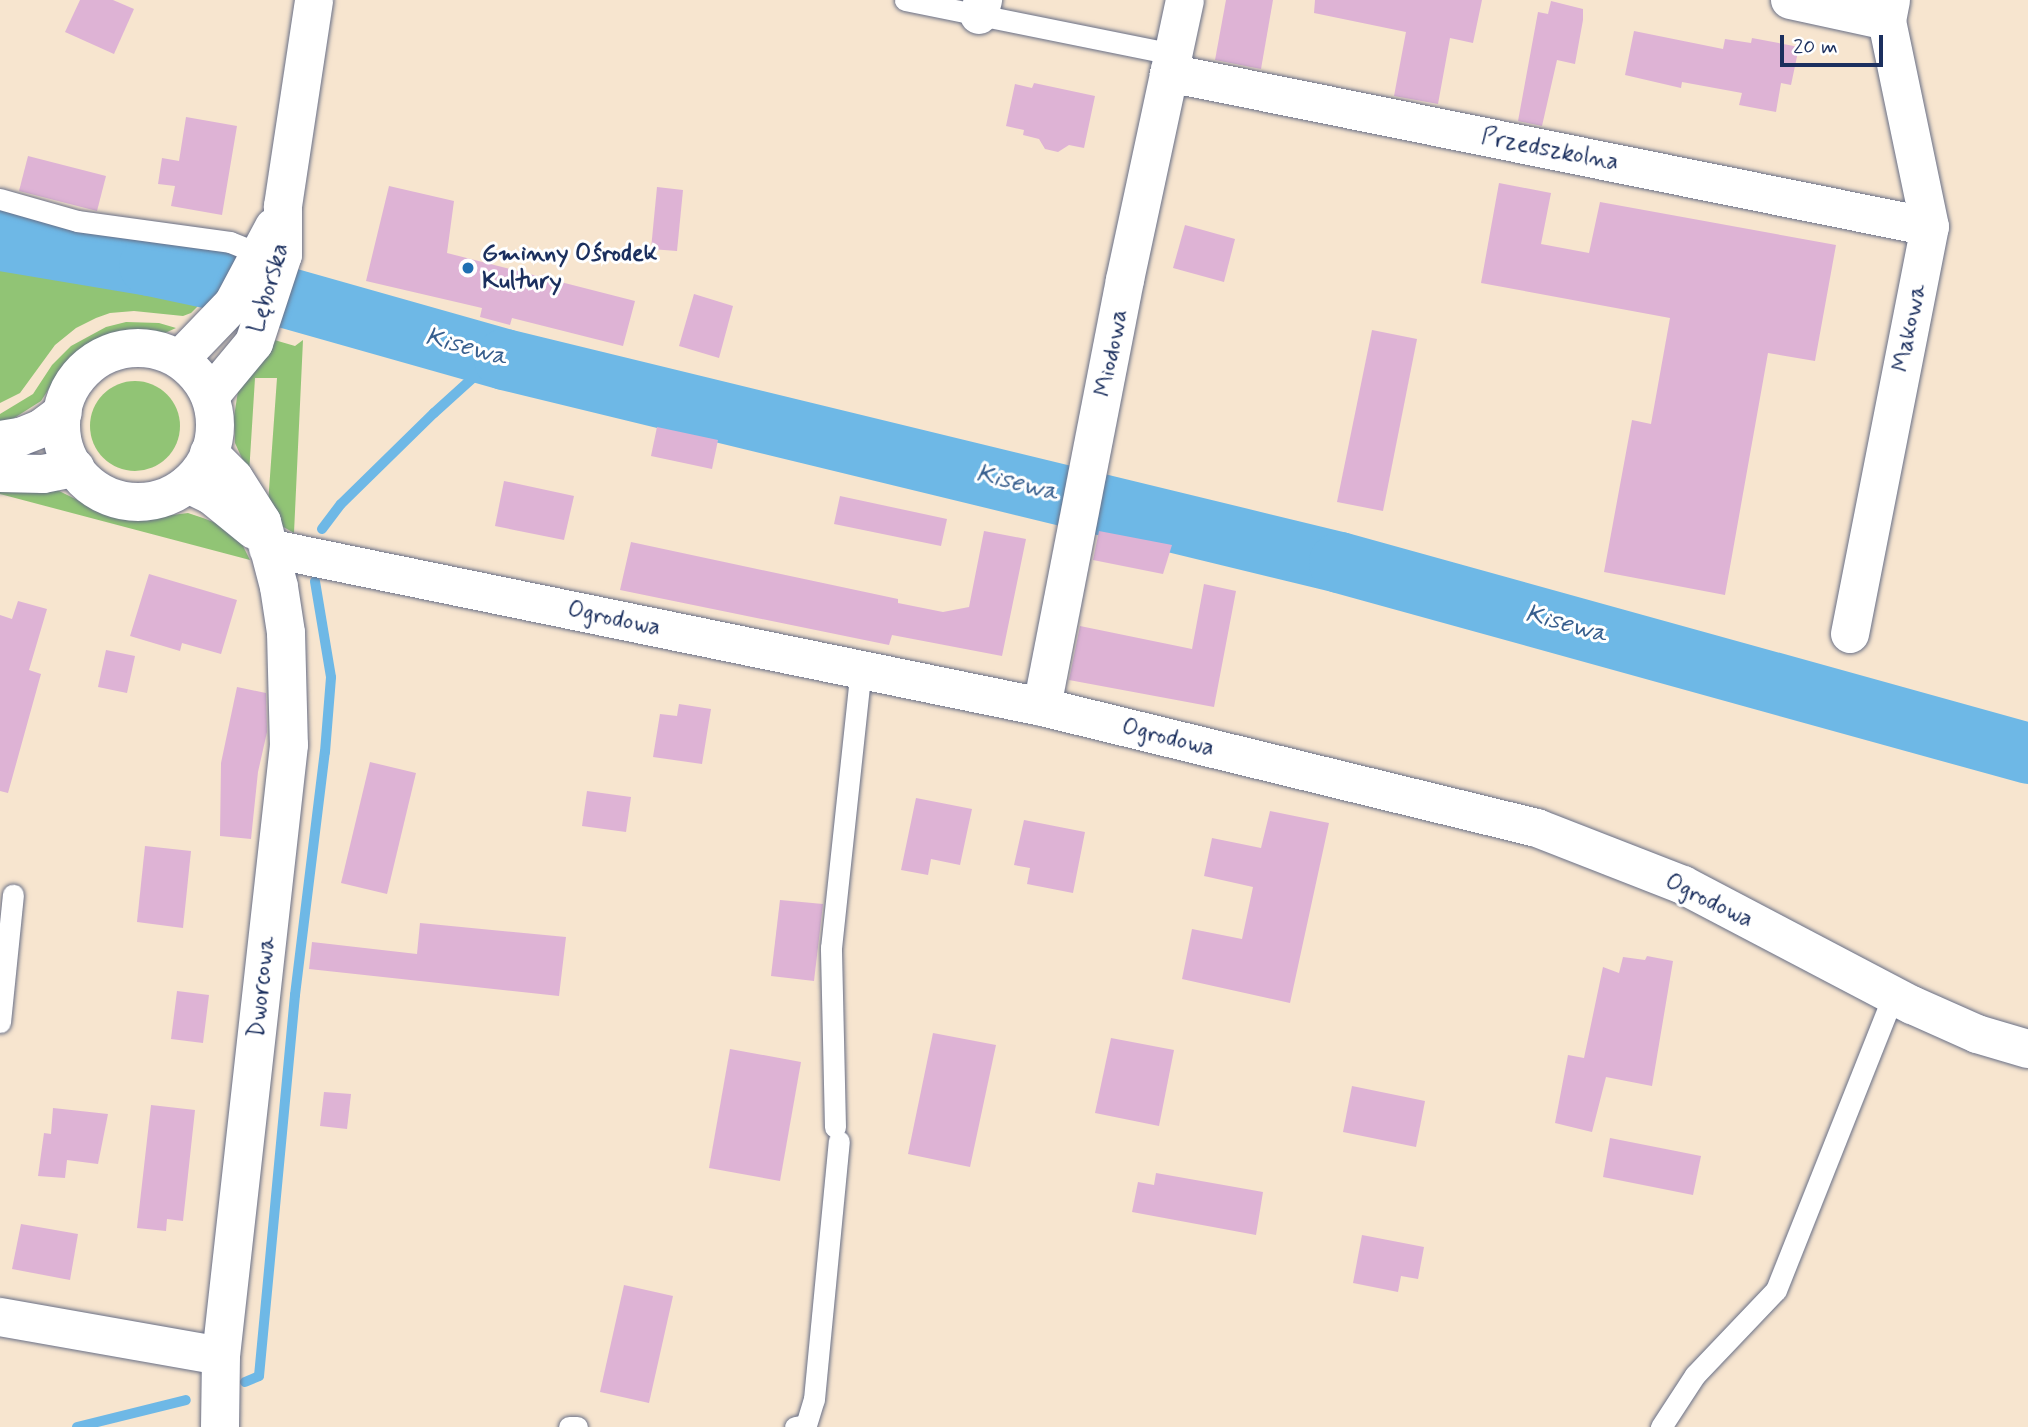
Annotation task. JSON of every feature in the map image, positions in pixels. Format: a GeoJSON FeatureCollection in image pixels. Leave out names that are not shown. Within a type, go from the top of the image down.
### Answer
{"type":"FeatureCollection","features":[{"type":"Feature","properties":{"kind":"street","name":"Lęborska"},"geometry":{"type":"LineString","coordinates":[[180,359],[249,309],[285,231],[283,206],[314,0]]}},
{"type":"Feature","properties":{"kind":"street","name":"Miodowa"},"geometry":{"type":"LineString","coordinates":[[1042,707],[1185,0]]}},
{"type":"Feature","properties":{"kind":"street","name":"Makowa"},"geometry":{"type":"LineString","coordinates":[[1790,0],[1889,11],[1930,227],[1850,634]]}},
{"type":"Feature","properties":{"kind":"street","name":"Przedszkolna"},"geometry":{"type":"LineString","coordinates":[[1172,63],[1930,227]]}},
{"type":"Feature","properties":{"kind":"street","name":"Lęborska"},"geometry":{"type":"LineString","coordinates":[[210,396],[254,343],[249,309]]}},
{"type":"Feature","properties":{"kind":"street"},"geometry":{"type":"LineString","coordinates":[[134,347],[157,350],[180,359],[198,376],[210,396],[216,420],[204,466],[188,484],[167,497],[144,502],[119,500],[97,490],[75,468],[66,453],[61,429],[63,412],[73,383],[89,365],[110,352],[134,347]]}},
{"type":"Feature","properties":{"kind":"street"},"geometry":{"type":"LineString","coordinates":[[0,440],[20,437],[42,428],[63,412]]}},
{"type":"Feature","properties":{"kind":"street","name":"Dworcowa"},"geometry":{"type":"LineString","coordinates":[[209,453],[252,503],[268,548],[286,633],[289,745],[221,1356],[220,1427]]}},
{"type":"Feature","properties":{"kind":"street"},"geometry":{"type":"LineString","coordinates":[[0,473],[43,474],[75,468]]}},
{"type":"Feature","properties":{"kind":"street"},"geometry":{"type":"LineString","coordinates":[[188,484],[231,508],[268,548]]}},
{"type":"Feature","properties":{"kind":"street","name":"Ogrodowa"},"geometry":{"type":"LineString","coordinates":[[268,548],[1042,707],[1536,828],[1683,885],[1977,1034],[2028,1049]]}},
{"type":"Feature","properties":{"kind":"street"},"geometry":{"type":"LineString","coordinates":[[0,1317],[221,1356]]}},
{"type":"Feature","properties":{"kind":"lane"},"geometry":{"type":"LineString","coordinates":[[905,0],[981,7],[1172,63]]}},
{"type":"Feature","properties":{"kind":"lane"},"geometry":{"type":"LineString","coordinates":[[0,199],[77,221],[230,242],[271,259]]}},
{"type":"Feature","properties":{"kind":"lane"},"geometry":{"type":"LineString","coordinates":[[795,1427],[806,1425],[814,1399],[837,1134],[831,948],[861,669]]}},
{"type":"Feature","properties":{"kind":"lane"},"geometry":{"type":"LineString","coordinates":[[0,1021],[13,895]]}},
{"type":"Feature","properties":{"kind":"lane"},"geometry":{"type":"LineString","coordinates":[[1661,1427],[1695,1375],[1776,1290],[1895,994]]}},
{"type":"Feature","properties":{"kind":"lane"},"geometry":{"type":"LineString","coordinates":[[569,1427],[577,1427]]}},
{"type":"Feature","properties":{"kind":"green space"},"geometry":{"type":"Polygon","coordinates":[[[0,262],[200,304],[191,313],[183,316],[134,311],[110,313],[96,318],[76,328],[55,345],[20,393],[0,403],[0,262]]]}},
{"type":"Feature","properties":{"kind":"green space"},"geometry":{"type":"Polygon","coordinates":[[[126,322],[159,323],[176,328],[165,333],[122,333],[94,343],[61,370],[41,401],[0,427],[0,414],[33,394],[52,365],[71,346],[106,327],[126,322]]]}},
{"type":"Feature","properties":{"kind":"green space"},"geometry":{"type":"Polygon","coordinates":[[[271,339],[295,346],[303,340],[294,533],[280,525],[268,504],[277,378],[255,378],[249,474],[235,443],[234,417],[238,391],[271,339]]]}},
{"type":"Feature","properties":{"kind":"green space"},"geometry":{"type":"Polygon","coordinates":[[[135,381],[152,384],[167,394],[177,409],[180,426],[177,443],[167,458],[152,468],[135,471],[118,468],[103,458],[93,443],[90,426],[93,409],[103,394],[118,384],[135,381]]]}},
{"type":"Feature","properties":{"kind":"green space"},"geometry":{"type":"Polygon","coordinates":[[[0,484],[53,488],[108,515],[148,518],[188,513],[221,525],[242,544],[250,560],[0,494],[0,484]]]}},
{"type":"Feature","properties":{"kind":"building"},"geometry":{"type":"Polygon","coordinates":[[[80,0],[113,0],[134,9],[114,54],[65,32],[80,0]]]}},
{"type":"Feature","properties":{"kind":"building"},"geometry":{"type":"Polygon","coordinates":[[[1226,0],[1273,0],[1261,69],[1215,60],[1226,0]]]}},
{"type":"Feature","properties":{"kind":"building"},"geometry":{"type":"Polygon","coordinates":[[[1315,0],[1482,0],[1473,43],[1450,38],[1438,104],[1394,96],[1406,32],[1314,13],[1315,0]]]}},
{"type":"Feature","properties":{"kind":"building"},"geometry":{"type":"Polygon","coordinates":[[[1551,1],[1583,9],[1583,20],[1575,64],[1557,60],[1542,126],[1518,121],[1538,12],[1548,14],[1551,1]]]}},
{"type":"Feature","properties":{"kind":"building"},"geometry":{"type":"Polygon","coordinates":[[[1634,31],[1723,49],[1725,39],[1751,43],[1752,38],[1799,47],[1791,85],[1781,83],[1776,112],[1739,105],[1742,93],[1682,82],[1681,88],[1625,75],[1634,31]]]}},
{"type":"Feature","properties":{"kind":"building"},"geometry":{"type":"Polygon","coordinates":[[[1034,83],[1095,96],[1084,148],[1069,145],[1058,152],[1045,149],[1039,139],[1023,135],[1024,130],[1006,126],[1015,84],[1032,88],[1034,83]]]}},
{"type":"Feature","properties":{"kind":"building"},"geometry":{"type":"Polygon","coordinates":[[[186,117],[237,126],[222,215],[171,206],[175,186],[158,184],[162,158],[179,161],[186,117]]]}},
{"type":"Feature","properties":{"kind":"building"},"geometry":{"type":"Polygon","coordinates":[[[28,156],[106,176],[97,211],[19,191],[28,156]]]}},
{"type":"Feature","properties":{"kind":"building"},"geometry":{"type":"Polygon","coordinates":[[[1499,183],[1551,193],[1541,244],[1589,253],[1600,202],[1836,245],[1815,361],[1768,353],[1725,595],[1604,572],[1632,420],[1651,424],[1670,318],[1481,283],[1499,183]]]}},
{"type":"Feature","properties":{"kind":"building","name":"Gminny Ośrodek Kultury"},"geometry":{"type":"Polygon","coordinates":[[[389,186],[454,201],[447,253],[635,301],[623,346],[512,318],[510,325],[480,317],[482,308],[366,281],[389,186]]]}},
{"type":"Feature","properties":{"kind":"building"},"geometry":{"type":"Polygon","coordinates":[[[657,187],[683,190],[677,251],[651,249],[657,187]]]}},
{"type":"Feature","properties":{"kind":"building"},"geometry":{"type":"Polygon","coordinates":[[[1185,225],[1235,239],[1224,282],[1173,268],[1185,225]]]}},
{"type":"Feature","properties":{"kind":"building"},"geometry":{"type":"Polygon","coordinates":[[[694,294],[733,306],[719,358],[679,346],[694,294]]]}},
{"type":"Feature","properties":{"kind":"building"},"geometry":{"type":"Polygon","coordinates":[[[1372,330],[1417,339],[1383,511],[1337,502],[1372,330]]]}},
{"type":"Feature","properties":{"kind":"building"},"geometry":{"type":"Polygon","coordinates":[[[657,427],[718,440],[712,469],[651,456],[657,427]]]}},
{"type":"Feature","properties":{"kind":"building"},"geometry":{"type":"Polygon","coordinates":[[[504,481],[574,496],[564,540],[495,526],[504,481]]]}},
{"type":"Feature","properties":{"kind":"building"},"geometry":{"type":"Polygon","coordinates":[[[840,496],[947,519],[941,546],[834,524],[840,496]]]}},
{"type":"Feature","properties":{"kind":"building"},"geometry":{"type":"Polygon","coordinates":[[[984,531],[1026,539],[1002,656],[892,635],[889,645],[620,590],[631,542],[898,599],[898,603],[943,612],[969,607],[984,531]]]}},
{"type":"Feature","properties":{"kind":"building"},"geometry":{"type":"Polygon","coordinates":[[[1099,531],[1172,545],[1163,574],[1093,560],[1099,531]]]}},
{"type":"Feature","properties":{"kind":"building"},"geometry":{"type":"Polygon","coordinates":[[[149,574],[237,600],[221,654],[182,643],[180,651],[130,636],[149,574]]]}},
{"type":"Feature","properties":{"kind":"building"},"geometry":{"type":"Polygon","coordinates":[[[1204,584],[1236,591],[1214,707],[1069,680],[1080,626],[1192,649],[1204,584]]]}},
{"type":"Feature","properties":{"kind":"building"},"geometry":{"type":"Polygon","coordinates":[[[18,601],[47,609],[29,670],[41,674],[8,793],[0,791],[0,615],[12,619],[18,601]]]}},
{"type":"Feature","properties":{"kind":"building"},"geometry":{"type":"Polygon","coordinates":[[[106,650],[135,656],[127,693],[98,687],[106,650]]]}},
{"type":"Feature","properties":{"kind":"building"},"geometry":{"type":"Polygon","coordinates":[[[237,687],[266,693],[267,732],[258,772],[251,839],[220,836],[221,763],[237,687]]]}},
{"type":"Feature","properties":{"kind":"building"},"geometry":{"type":"Polygon","coordinates":[[[679,704],[711,709],[702,764],[653,757],[660,714],[677,716],[679,704]]]}},
{"type":"Feature","properties":{"kind":"building"},"geometry":{"type":"Polygon","coordinates":[[[370,762],[416,773],[387,894],[341,883],[370,762]]]}},
{"type":"Feature","properties":{"kind":"building"},"geometry":{"type":"Polygon","coordinates":[[[587,791],[631,797],[626,832],[582,826],[587,791]]]}},
{"type":"Feature","properties":{"kind":"building"},"geometry":{"type":"Polygon","coordinates":[[[916,798],[972,809],[960,865],[931,859],[928,875],[901,870],[916,798]]]}},
{"type":"Feature","properties":{"kind":"building"},"geometry":{"type":"Polygon","coordinates":[[[1270,811],[1329,823],[1290,1003],[1182,979],[1192,929],[1242,939],[1253,887],[1204,876],[1212,838],[1261,848],[1270,811]]]}},
{"type":"Feature","properties":{"kind":"building"},"geometry":{"type":"Polygon","coordinates":[[[1024,820],[1085,832],[1073,893],[1027,884],[1030,868],[1014,865],[1024,820]]]}},
{"type":"Feature","properties":{"kind":"building"},"geometry":{"type":"Polygon","coordinates":[[[145,846],[191,851],[183,928],[137,922],[145,846]]]}},
{"type":"Feature","properties":{"kind":"building"},"geometry":{"type":"Polygon","coordinates":[[[780,900],[823,904],[814,981],[771,976],[780,900]]]}},
{"type":"Feature","properties":{"kind":"building"},"geometry":{"type":"Polygon","coordinates":[[[420,923],[566,937],[559,996],[309,969],[312,942],[417,954],[420,923]]]}},
{"type":"Feature","properties":{"kind":"building"},"geometry":{"type":"Polygon","coordinates":[[[1647,956],[1673,961],[1652,1086],[1606,1077],[1592,1132],[1555,1123],[1568,1055],[1584,1058],[1603,967],[1619,973],[1623,957],[1645,960],[1647,956]]]}},
{"type":"Feature","properties":{"kind":"building"},"geometry":{"type":"Polygon","coordinates":[[[177,991],[209,995],[203,1043],[171,1039],[177,991]]]}},
{"type":"Feature","properties":{"kind":"building"},"geometry":{"type":"Polygon","coordinates":[[[933,1033],[996,1045],[970,1167],[908,1154],[933,1033]]]}},
{"type":"Feature","properties":{"kind":"building"},"geometry":{"type":"Polygon","coordinates":[[[1111,1038],[1174,1050],[1159,1126],[1095,1113],[1111,1038]]]}},
{"type":"Feature","properties":{"kind":"building"},"geometry":{"type":"Polygon","coordinates":[[[730,1049],[801,1062],[780,1181],[709,1168],[730,1049]]]}},
{"type":"Feature","properties":{"kind":"building"},"geometry":{"type":"Polygon","coordinates":[[[1352,1086],[1425,1101],[1416,1147],[1343,1132],[1352,1086]]]}},
{"type":"Feature","properties":{"kind":"building"},"geometry":{"type":"Polygon","coordinates":[[[324,1092],[351,1094],[347,1129],[320,1126],[324,1092]]]}},
{"type":"Feature","properties":{"kind":"building"},"geometry":{"type":"Polygon","coordinates":[[[151,1105],[195,1110],[183,1221],[167,1219],[166,1231],[137,1228],[151,1105]]]}},
{"type":"Feature","properties":{"kind":"building"},"geometry":{"type":"Polygon","coordinates":[[[53,1108],[108,1114],[98,1164],[67,1160],[65,1178],[38,1176],[44,1133],[51,1134],[53,1108]]]}},
{"type":"Feature","properties":{"kind":"building"},"geometry":{"type":"Polygon","coordinates":[[[1610,1138],[1701,1156],[1693,1195],[1603,1177],[1610,1138]]]}},
{"type":"Feature","properties":{"kind":"building"},"geometry":{"type":"Polygon","coordinates":[[[1156,1173],[1263,1192],[1256,1235],[1132,1212],[1138,1182],[1154,1185],[1156,1173]]]}},
{"type":"Feature","properties":{"kind":"building"},"geometry":{"type":"Polygon","coordinates":[[[21,1224],[78,1234],[70,1280],[12,1269],[21,1224]]]}},
{"type":"Feature","properties":{"kind":"building"},"geometry":{"type":"Polygon","coordinates":[[[1362,1235],[1424,1247],[1418,1279],[1401,1276],[1398,1292],[1353,1283],[1362,1235]]]}},
{"type":"Feature","properties":{"kind":"building"},"geometry":{"type":"Polygon","coordinates":[[[624,1285],[673,1296],[649,1403],[600,1392],[624,1285]]]}},
{"type":"Feature","properties":{"kind":"waterway","name":"Kisewa"},"geometry":{"type":"LineString","coordinates":[[0,240],[149,265],[243,285],[504,359],[1339,562],[2028,753]]}},
{"type":"Feature","properties":{"kind":"waterway"},"geometry":{"type":"LineString","coordinates":[[322,529],[341,504],[434,413],[476,375],[504,359]]}},
{"type":"Feature","properties":{"kind":"waterway"},"geometry":{"type":"LineString","coordinates":[[245,1382],[259,1376],[295,995],[325,752],[331,677],[315,581]]}},
{"type":"Feature","properties":{"kind":"waterway"},"geometry":{"type":"LineString","coordinates":[[77,1427],[186,1400]]}},
{"type":"Feature","properties":{"kind":"place","name":"Gminny Ośrodek Kultury"},"geometry":{"type":"Point","coordinates":[468,268]}}]}
